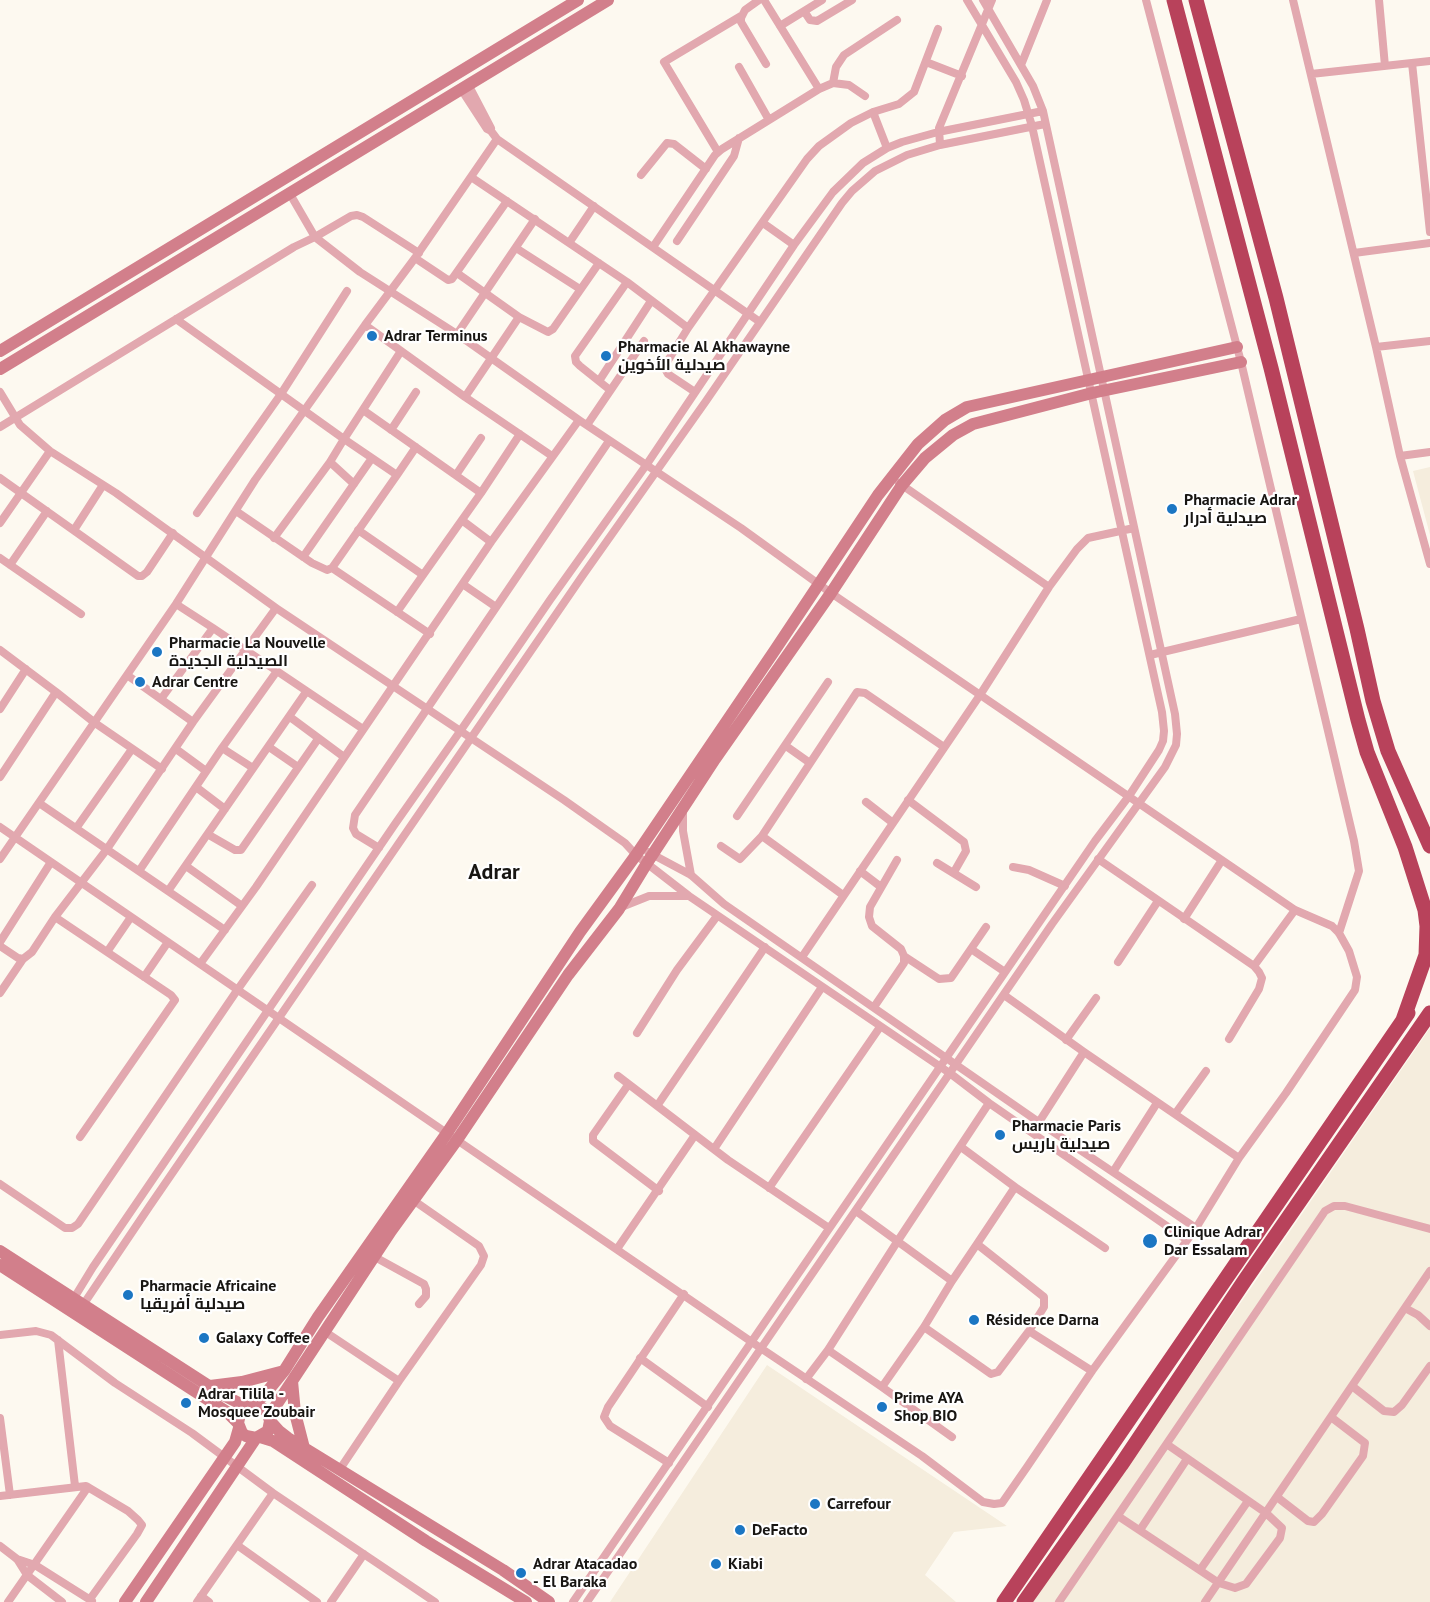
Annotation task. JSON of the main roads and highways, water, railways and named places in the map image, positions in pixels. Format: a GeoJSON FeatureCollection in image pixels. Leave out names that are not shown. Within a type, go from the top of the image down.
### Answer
{"type":"FeatureCollection","features":[{"type":"Feature","properties":{"kind":"highway"},"geometry":{"type":"LineString","coordinates":[[1174,0],[1271,368],[1358,720],[1367,752],[1405,847],[1425,910],[1426,955],[1403,1020]]}},
{"type":"Feature","properties":{"kind":"highway"},"geometry":{"type":"LineString","coordinates":[[1196,0],[1276,298],[1373,701],[1388,751],[1430,846]]}},
{"type":"Feature","properties":{"kind":"highway"},"geometry":{"type":"LineString","coordinates":[[1405,847],[1430,891]]}},
{"type":"Feature","properties":{"kind":"highway"},"geometry":{"type":"LineString","coordinates":[[1004,1602],[1430,978]]}},
{"type":"Feature","properties":{"kind":"highway"},"geometry":{"type":"LineString","coordinates":[[1024,1602],[1121,1465],[1245,1280],[1430,1013]]}},
{"type":"Feature","properties":{"kind":"place","name":"Adrar Terminus"},"geometry":{"type":"Point","coordinates":[372,336]}},
{"type":"Feature","properties":{"kind":"place","name":"Pharmacie Al Akhawayne صيدلية الأخوين"},"geometry":{"type":"Point","coordinates":[606,356]}},
{"type":"Feature","properties":{"kind":"place","name":"Pharmacie Adrar صيدلية أدرار"},"geometry":{"type":"Point","coordinates":[1172,509]}},
{"type":"Feature","properties":{"kind":"place","name":"Pharmacie La Nouvelle الصيدلية الجديدة"},"geometry":{"type":"Point","coordinates":[157,652]}},
{"type":"Feature","properties":{"kind":"place","name":"Adrar Centre"},"geometry":{"type":"Point","coordinates":[140,682]}},
{"type":"Feature","properties":{"kind":"place","name":"Pharmacie Paris صيدلية باريس"},"geometry":{"type":"Point","coordinates":[1000,1135]}},
{"type":"Feature","properties":{"kind":"place","name":"Clinique Adrar Dar Essalam"},"geometry":{"type":"Point","coordinates":[1150,1241]}},
{"type":"Feature","properties":{"kind":"place","name":"Pharmacie Africaine صيدلية أفريقيا"},"geometry":{"type":"Point","coordinates":[128,1295]}},
{"type":"Feature","properties":{"kind":"place","name":"Résidence Darna"},"geometry":{"type":"Point","coordinates":[974,1320]}},
{"type":"Feature","properties":{"kind":"place","name":"Galaxy Coffee"},"geometry":{"type":"Point","coordinates":[204,1338]}},
{"type":"Feature","properties":{"kind":"place","name":"Adrar Tilila - Mosquee Zoubair"},"geometry":{"type":"Point","coordinates":[186,1403]}},
{"type":"Feature","properties":{"kind":"place","name":"Prime AYA Shop BIO"},"geometry":{"type":"Point","coordinates":[882,1407]}},
{"type":"Feature","properties":{"kind":"place","name":"Carrefour"},"geometry":{"type":"Point","coordinates":[815,1504]}},
{"type":"Feature","properties":{"kind":"place","name":"DeFacto"},"geometry":{"type":"Point","coordinates":[740,1530]}},
{"type":"Feature","properties":{"kind":"place","name":"Kiabi"},"geometry":{"type":"Point","coordinates":[716,1564]}},
{"type":"Feature","properties":{"kind":"place","name":"Adrar Atacadao - El Baraka"},"geometry":{"type":"Point","coordinates":[521,1573]}},
{"type":"Feature","properties":{"kind":"district","name":"Adrar"},"geometry":{"type":"Point","coordinates":[494,873]}}]}
